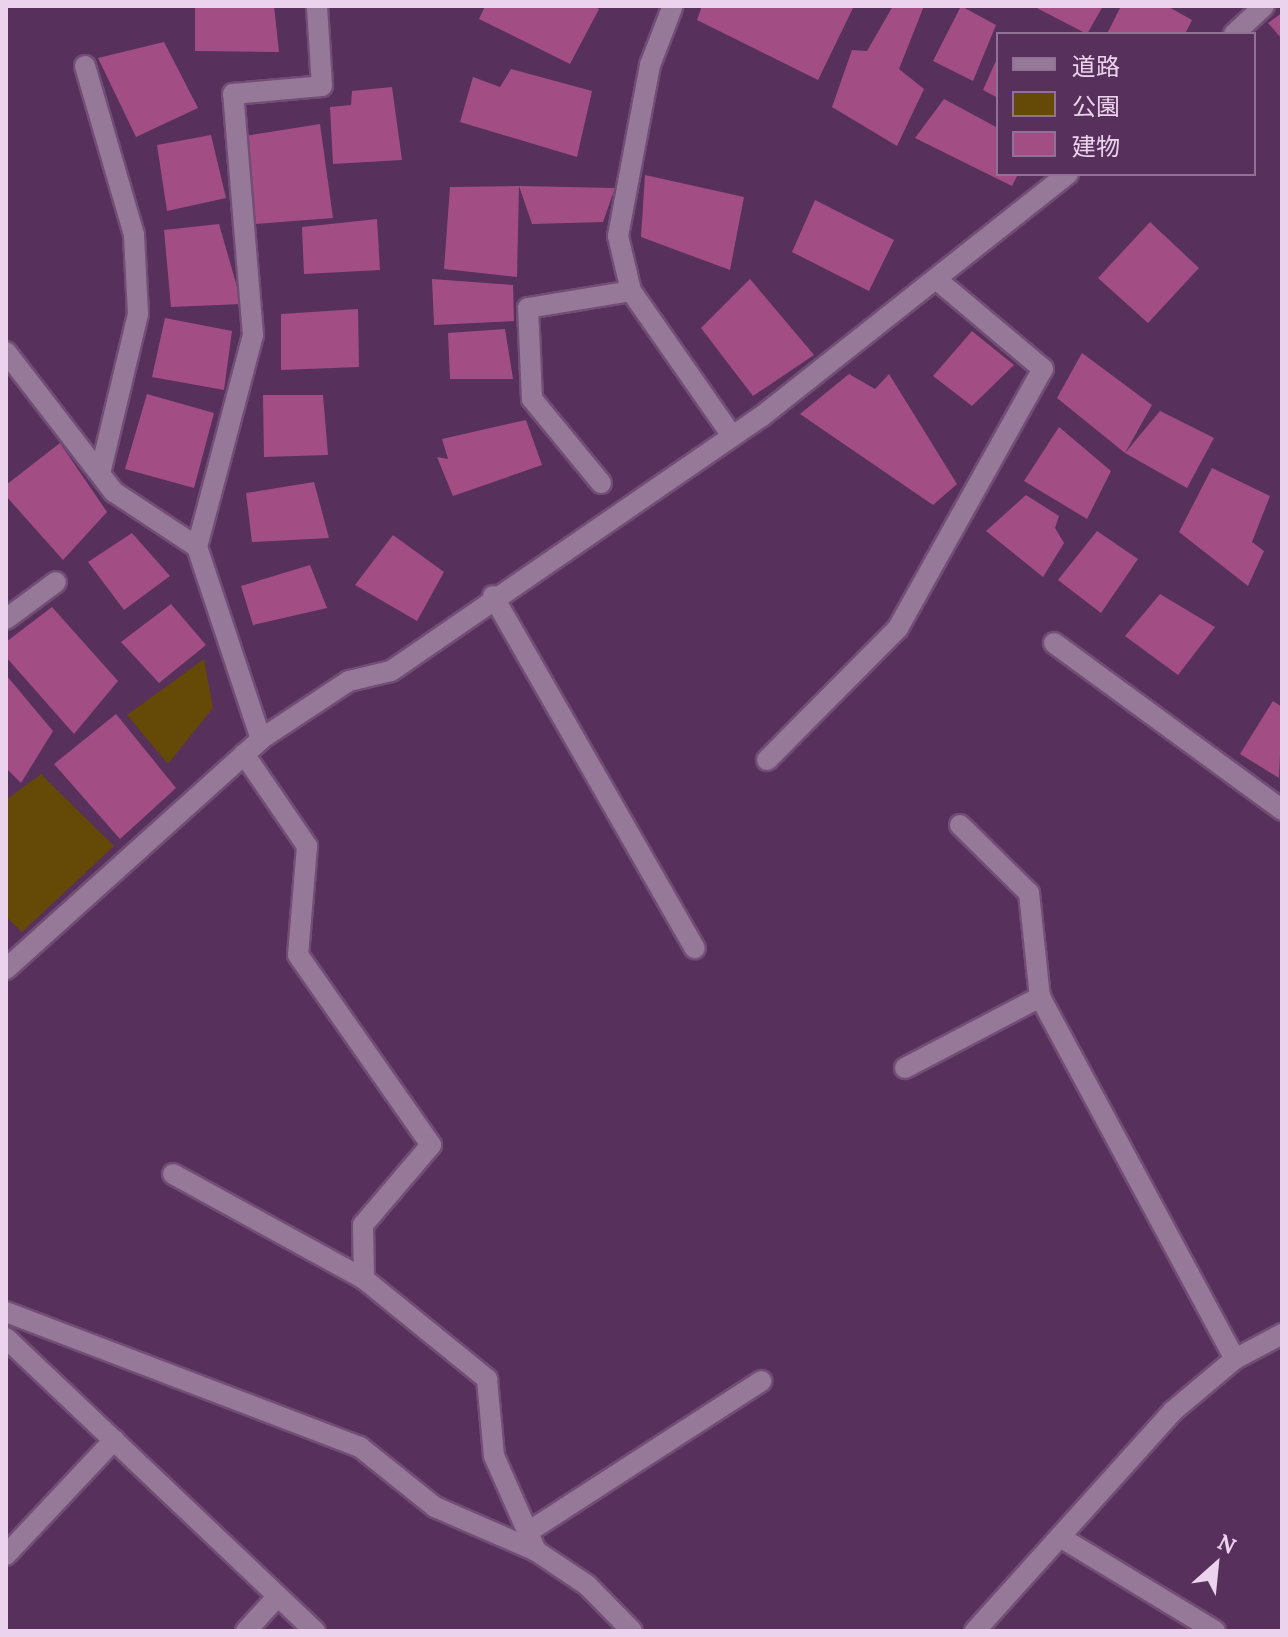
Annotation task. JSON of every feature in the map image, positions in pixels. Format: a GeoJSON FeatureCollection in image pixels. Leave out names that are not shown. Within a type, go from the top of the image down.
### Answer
{"type":"FeatureCollection","features":[{"type":"Feature","properties":{"kind":"street"},"geometry":{"type":"LineString","coordinates":[[261,739],[197,547],[253,335],[233,94],[322,86],[317,6]]}},
{"type":"Feature","properties":{"kind":"street"},"geometry":{"type":"LineString","coordinates":[[1236,32],[1264,6]]}},
{"type":"Feature","properties":{"kind":"street"},"geometry":{"type":"LineString","coordinates":[[672,8],[650,65],[618,236],[631,291],[732,436]]}},
{"type":"Feature","properties":{"kind":"street"},"geometry":{"type":"LineString","coordinates":[[85,66],[134,235],[138,314],[100,473]]}},
{"type":"Feature","properties":{"kind":"street"},"geometry":{"type":"LineString","coordinates":[[6,969],[261,739],[349,681],[391,671],[493,596],[732,436],[1065,176]]}},
{"type":"Feature","properties":{"kind":"street"},"geometry":{"type":"LineString","coordinates":[[767,760],[898,628],[1043,369],[936,279]]}},
{"type":"Feature","properties":{"kind":"street"},"geometry":{"type":"LineString","coordinates":[[601,483],[532,399],[528,308],[631,291]]}},
{"type":"Feature","properties":{"kind":"street"},"geometry":{"type":"LineString","coordinates":[[6,352],[114,492],[197,547]]}},
{"type":"Feature","properties":{"kind":"street"},"geometry":{"type":"LineString","coordinates":[[6,619],[56,582]]}},
{"type":"Feature","properties":{"kind":"street"},"geometry":{"type":"LineString","coordinates":[[493,596],[695,948]]}},
{"type":"Feature","properties":{"kind":"street"},"geometry":{"type":"LineString","coordinates":[[1054,643],[1282,810]]}},
{"type":"Feature","properties":{"kind":"street"},"geometry":{"type":"LineString","coordinates":[[244,754],[307,846],[298,955],[431,1145],[363,1225],[364,1279]]}},
{"type":"Feature","properties":{"kind":"street"},"geometry":{"type":"LineString","coordinates":[[960,825],[1029,893],[1040,997],[1235,1359]]}},
{"type":"Feature","properties":{"kind":"street"},"geometry":{"type":"LineString","coordinates":[[905,1068],[1040,997]]}},
{"type":"Feature","properties":{"kind":"street"},"geometry":{"type":"LineString","coordinates":[[173,1174],[364,1279],[487,1379],[494,1456],[532,1542]]}},
{"type":"Feature","properties":{"kind":"street"},"geometry":{"type":"LineString","coordinates":[[6,1312],[360,1447],[435,1507],[532,1542],[587,1585],[632,1631]]}},
{"type":"Feature","properties":{"kind":"street"},"geometry":{"type":"LineString","coordinates":[[975,1631],[1173,1411],[1235,1359],[1282,1334]]}},
{"type":"Feature","properties":{"kind":"street"},"geometry":{"type":"LineString","coordinates":[[6,1338],[315,1631]]}},
{"type":"Feature","properties":{"kind":"street"},"geometry":{"type":"LineString","coordinates":[[532,1542],[761,1381]]}},
{"type":"Feature","properties":{"kind":"street"},"geometry":{"type":"LineString","coordinates":[[6,1555],[114,1440]]}},
{"type":"Feature","properties":{"kind":"street"},"geometry":{"type":"LineString","coordinates":[[1060,1537],[1215,1631]]}},
{"type":"Feature","properties":{"kind":"street"},"geometry":{"type":"LineString","coordinates":[[246,1631],[278,1596]]}},
{"type":"Feature","properties":{"kind":"green space"},"geometry":{"type":"Polygon","coordinates":[[[204,659],[213,708],[168,764],[127,715],[204,659]]]}},
{"type":"Feature","properties":{"kind":"green space"},"geometry":{"type":"Polygon","coordinates":[[[41,774],[114,846],[22,932],[6,917],[6,800],[41,774]]]}},
{"type":"Feature","properties":{"kind":"building"},"geometry":{"type":"Polygon","coordinates":[[[195,6],[274,6],[279,52],[195,51],[195,6]]]}},
{"type":"Feature","properties":{"kind":"building"},"geometry":{"type":"Polygon","coordinates":[[[485,6],[593,6],[599,9],[570,64],[479,19],[485,6]]]}},
{"type":"Feature","properties":{"kind":"building"},"geometry":{"type":"Polygon","coordinates":[[[702,6],[854,6],[818,80],[697,20],[702,6]]]}},
{"type":"Feature","properties":{"kind":"building"},"geometry":{"type":"Polygon","coordinates":[[[893,6],[924,6],[899,69],[924,89],[897,146],[832,107],[852,50],[867,51],[893,6]]]}},
{"type":"Feature","properties":{"kind":"building"},"geometry":{"type":"Polygon","coordinates":[[[961,6],[996,25],[973,81],[933,61],[961,6]]]}},
{"type":"Feature","properties":{"kind":"building"},"geometry":{"type":"Polygon","coordinates":[[[1033,6],[1103,6],[1088,32],[1033,6]]]}},
{"type":"Feature","properties":{"kind":"building"},"geometry":{"type":"Polygon","coordinates":[[[1121,6],[1167,6],[1192,20],[1186,32],[1108,32],[1121,6]]]}},
{"type":"Feature","properties":{"kind":"building"},"geometry":{"type":"Polygon","coordinates":[[[1282,13],[1282,39],[1268,23],[1282,13]]]}},
{"type":"Feature","properties":{"kind":"building"},"geometry":{"type":"Polygon","coordinates":[[[164,42],[198,108],[136,137],[98,58],[164,42]]]}},
{"type":"Feature","properties":{"kind":"building"},"geometry":{"type":"Polygon","coordinates":[[[996,61],[996,97],[983,90],[996,61]]]}},
{"type":"Feature","properties":{"kind":"building"},"geometry":{"type":"Polygon","coordinates":[[[511,69],[592,91],[577,157],[460,122],[473,77],[500,87],[511,69]]]}},
{"type":"Feature","properties":{"kind":"building"},"geometry":{"type":"Polygon","coordinates":[[[392,87],[402,160],[333,164],[330,107],[351,105],[352,91],[392,87]]]}},
{"type":"Feature","properties":{"kind":"building"},"geometry":{"type":"Polygon","coordinates":[[[944,99],[996,127],[996,176],[1017,176],[1012,186],[915,138],[944,99]]]}},
{"type":"Feature","properties":{"kind":"building"},"geometry":{"type":"Polygon","coordinates":[[[320,124],[333,218],[255,224],[245,136],[320,124]]]}},
{"type":"Feature","properties":{"kind":"building"},"geometry":{"type":"Polygon","coordinates":[[[211,135],[226,198],[167,211],[157,145],[211,135]]]}},
{"type":"Feature","properties":{"kind":"building"},"geometry":{"type":"Polygon","coordinates":[[[645,175],[744,197],[730,270],[641,237],[645,175]]]}},
{"type":"Feature","properties":{"kind":"building"},"geometry":{"type":"Polygon","coordinates":[[[519,186],[615,188],[603,222],[532,224],[519,186]]]}},
{"type":"Feature","properties":{"kind":"building"},"geometry":{"type":"Polygon","coordinates":[[[519,186],[517,277],[444,269],[450,187],[519,186]]]}},
{"type":"Feature","properties":{"kind":"building"},"geometry":{"type":"Polygon","coordinates":[[[815,200],[894,240],[869,291],[792,252],[815,200]]]}},
{"type":"Feature","properties":{"kind":"building"},"geometry":{"type":"Polygon","coordinates":[[[377,219],[380,270],[304,274],[302,227],[377,219]]]}},
{"type":"Feature","properties":{"kind":"building"},"geometry":{"type":"Polygon","coordinates":[[[1150,222],[1199,268],[1148,323],[1098,278],[1150,222]]]}},
{"type":"Feature","properties":{"kind":"building"},"geometry":{"type":"Polygon","coordinates":[[[219,224],[242,304],[171,307],[164,230],[219,224]]]}},
{"type":"Feature","properties":{"kind":"building"},"geometry":{"type":"Polygon","coordinates":[[[432,279],[513,285],[514,321],[434,325],[432,279]]]}},
{"type":"Feature","properties":{"kind":"building"},"geometry":{"type":"Polygon","coordinates":[[[750,279],[814,355],[753,396],[701,328],[750,279]]]}},
{"type":"Feature","properties":{"kind":"building"},"geometry":{"type":"Polygon","coordinates":[[[358,309],[359,367],[281,370],[281,314],[358,309]]]}},
{"type":"Feature","properties":{"kind":"building"},"geometry":{"type":"Polygon","coordinates":[[[165,318],[232,331],[224,390],[152,377],[165,318]]]}},
{"type":"Feature","properties":{"kind":"building"},"geometry":{"type":"Polygon","coordinates":[[[505,329],[513,379],[450,379],[448,333],[505,329]]]}},
{"type":"Feature","properties":{"kind":"building"},"geometry":{"type":"Polygon","coordinates":[[[972,331],[1014,365],[972,406],[933,376],[972,331]]]}},
{"type":"Feature","properties":{"kind":"building"},"geometry":{"type":"Polygon","coordinates":[[[1082,353],[1152,405],[1125,453],[1057,398],[1082,353]]]}},
{"type":"Feature","properties":{"kind":"building"},"geometry":{"type":"Polygon","coordinates":[[[849,374],[875,389],[889,374],[957,484],[933,505],[800,414],[849,374]]]}},
{"type":"Feature","properties":{"kind":"building"},"geometry":{"type":"Polygon","coordinates":[[[147,394],[214,413],[194,488],[125,469],[147,394]]]}},
{"type":"Feature","properties":{"kind":"building"},"geometry":{"type":"Polygon","coordinates":[[[263,395],[323,395],[328,455],[264,457],[263,395]]]}},
{"type":"Feature","properties":{"kind":"building"},"geometry":{"type":"Polygon","coordinates":[[[1160,411],[1214,438],[1187,488],[1125,453],[1160,411]]]}},
{"type":"Feature","properties":{"kind":"building"},"geometry":{"type":"Polygon","coordinates":[[[526,420],[542,465],[453,496],[437,457],[448,459],[442,439],[526,420]]]}},
{"type":"Feature","properties":{"kind":"building"},"geometry":{"type":"Polygon","coordinates":[[[1059,427],[1111,471],[1087,519],[1024,481],[1059,427]]]}},
{"type":"Feature","properties":{"kind":"building"},"geometry":{"type":"Polygon","coordinates":[[[60,443],[107,512],[63,560],[6,496],[6,485],[60,443]]]}},
{"type":"Feature","properties":{"kind":"building"},"geometry":{"type":"Polygon","coordinates":[[[1212,468],[1270,496],[1252,542],[1264,551],[1248,586],[1179,532],[1212,468]]]}},
{"type":"Feature","properties":{"kind":"building"},"geometry":{"type":"Polygon","coordinates":[[[314,482],[329,538],[252,542],[246,493],[314,482]]]}},
{"type":"Feature","properties":{"kind":"building"},"geometry":{"type":"Polygon","coordinates":[[[1026,495],[1059,516],[1055,528],[1064,543],[1043,577],[986,531],[1026,495]]]}},
{"type":"Feature","properties":{"kind":"building"},"geometry":{"type":"Polygon","coordinates":[[[1097,531],[1138,559],[1101,613],[1058,580],[1097,531]]]}},
{"type":"Feature","properties":{"kind":"building"},"geometry":{"type":"Polygon","coordinates":[[[132,533],[170,576],[124,610],[88,562],[132,533]]]}},
{"type":"Feature","properties":{"kind":"building"},"geometry":{"type":"Polygon","coordinates":[[[393,535],[444,572],[417,621],[355,585],[393,535]]]}},
{"type":"Feature","properties":{"kind":"building"},"geometry":{"type":"Polygon","coordinates":[[[310,565],[327,608],[253,625],[241,586],[310,565]]]}},
{"type":"Feature","properties":{"kind":"building"},"geometry":{"type":"Polygon","coordinates":[[[1160,594],[1215,627],[1178,675],[1125,636],[1160,594]]]}},
{"type":"Feature","properties":{"kind":"building"},"geometry":{"type":"Polygon","coordinates":[[[171,604],[206,645],[159,683],[121,642],[171,604]]]}},
{"type":"Feature","properties":{"kind":"building"},"geometry":{"type":"Polygon","coordinates":[[[52,607],[118,681],[74,734],[6,657],[6,642],[52,607]]]}},
{"type":"Feature","properties":{"kind":"building"},"geometry":{"type":"Polygon","coordinates":[[[6,675],[53,731],[21,783],[6,768],[6,675]]]}},
{"type":"Feature","properties":{"kind":"building"},"geometry":{"type":"Polygon","coordinates":[[[1273,701],[1282,707],[1279,778],[1240,754],[1273,701]]]}},
{"type":"Feature","properties":{"kind":"building"},"geometry":{"type":"Polygon","coordinates":[[[116,714],[176,788],[120,839],[54,764],[116,714]]]}}]}
